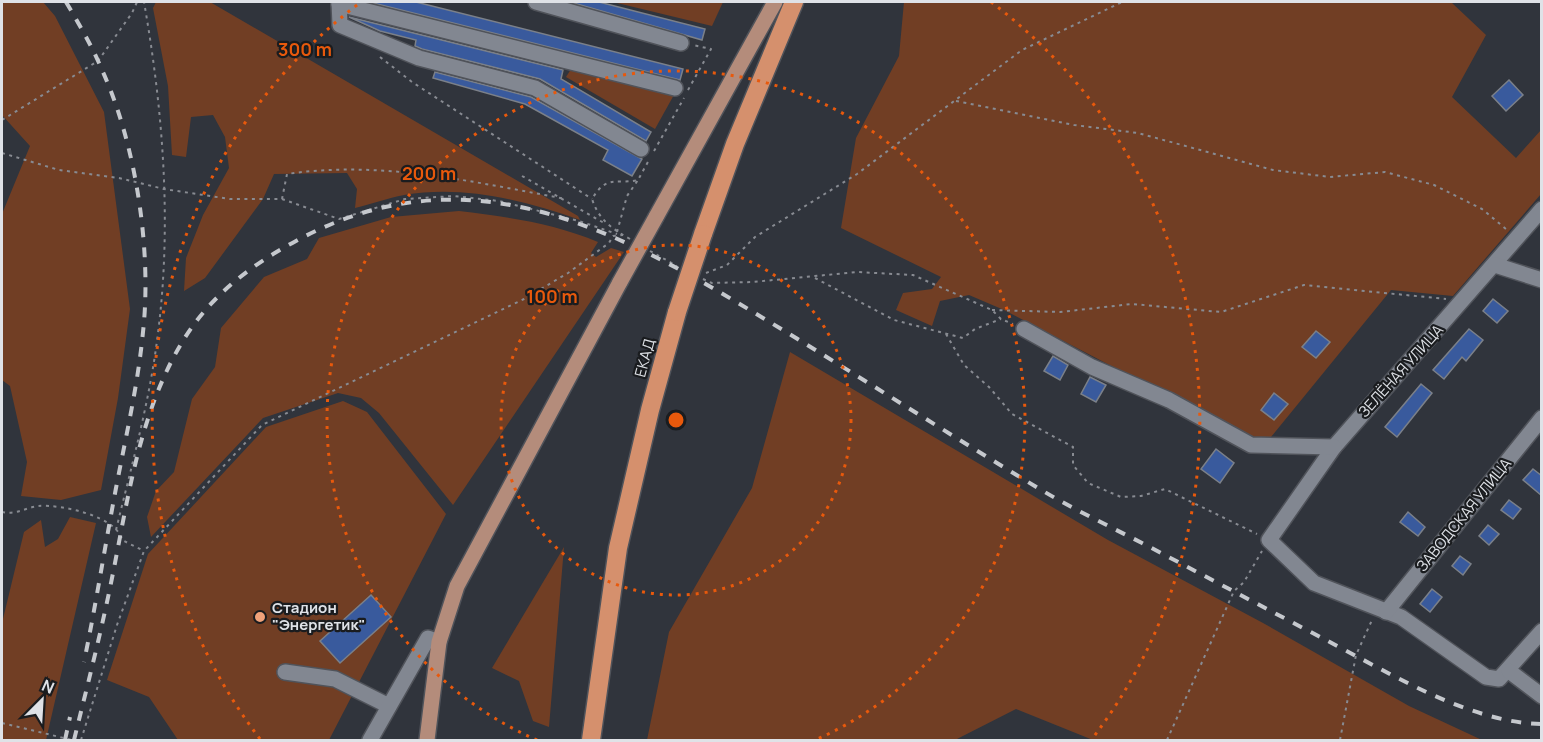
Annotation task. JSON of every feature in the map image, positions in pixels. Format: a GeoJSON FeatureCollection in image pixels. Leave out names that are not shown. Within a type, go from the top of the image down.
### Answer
{"type":"FeatureCollection","features":[{"type":"Feature","properties":{"kind":"highway","name":"ЕКАД"},"geometry":{"type":"LineString","coordinates":[[591,741],[618,548],[650,410],[677,312],[703,234],[735,144],[794,2]]}},
{"type":"Feature","properties":{"kind":"main road"},"geometry":{"type":"LineString","coordinates":[[427,741],[439,642],[457,586],[620,282],[775,2]]}},
{"type":"Feature","properties":{"kind":"street"},"geometry":{"type":"LineString","coordinates":[[536,2],[681,43]]}},
{"type":"Feature","properties":{"kind":"street"},"geometry":{"type":"LineString","coordinates":[[640,149],[535,88],[419,58],[340,25],[339,3],[675,88]]}},
{"type":"Feature","properties":{"kind":"street","name":"ЗЕЛЁНАЯ УЛИЦА"},"geometry":{"type":"LineString","coordinates":[[1269,540],[1334,447],[1464,301],[1542,209]]}},
{"type":"Feature","properties":{"kind":"street"},"geometry":{"type":"LineString","coordinates":[[1496,264],[1542,280]]}},
{"type":"Feature","properties":{"kind":"street"},"geometry":{"type":"LineString","coordinates":[[1024,329],[1092,367],[1169,400],[1251,445],[1334,447]]}},
{"type":"Feature","properties":{"kind":"street","name":"ЗАВОДСКАЯ УЛИЦА"},"geometry":{"type":"LineString","coordinates":[[1386,612],[1542,418]]}},
{"type":"Feature","properties":{"kind":"street"},"geometry":{"type":"LineString","coordinates":[[1269,540],[1314,583],[1401,617],[1486,677],[1499,679],[1509,671],[1542,631]]}},
{"type":"Feature","properties":{"kind":"street"},"geometry":{"type":"LineString","coordinates":[[370,741],[428,638],[439,642]]}},
{"type":"Feature","properties":{"kind":"street"},"geometry":{"type":"LineString","coordinates":[[1509,671],[1542,696]]}},
{"type":"Feature","properties":{"kind":"street"},"geometry":{"type":"LineString","coordinates":[[285,672],[335,679],[389,706]]}},
{"type":"Feature","properties":{"kind":"path"},"geometry":{"type":"LineString","coordinates":[[2,120],[98,61],[132,13],[137,2]]}},
{"type":"Feature","properties":{"kind":"path"},"geometry":{"type":"LineString","coordinates":[[116,530],[144,416],[158,335],[164,262],[164,189],[155,65],[144,2]]}},
{"type":"Feature","properties":{"kind":"path"},"geometry":{"type":"LineString","coordinates":[[704,274],[727,265],[755,237],[857,174],[1022,50],[1122,2]]}},
{"type":"Feature","properties":{"kind":"path"},"geometry":{"type":"LineString","coordinates":[[376,54],[412,82],[592,199],[596,213],[606,225]]}},
{"type":"Feature","properties":{"kind":"path"},"geometry":{"type":"LineString","coordinates":[[956,101],[1074,125],[1138,133],[1273,170],[1330,177],[1385,172],[1434,185],[1482,208],[1517,238]]}},
{"type":"Feature","properties":{"kind":"path"},"geometry":{"type":"LineString","coordinates":[[618,232],[627,196],[649,160],[640,149]]}},
{"type":"Feature","properties":{"kind":"path"},"geometry":{"type":"LineString","coordinates":[[2,153],[59,170],[119,178],[164,189],[230,199],[282,199],[339,219],[405,200],[454,196],[499,201],[579,221],[610,234],[623,235]]}},
{"type":"Feature","properties":{"kind":"path"},"geometry":{"type":"LineString","coordinates":[[282,199],[286,174],[314,170],[388,170],[464,180],[566,199]]}},
{"type":"Feature","properties":{"kind":"path"},"geometry":{"type":"LineString","coordinates":[[522,176],[566,199],[633,241]]}},
{"type":"Feature","properties":{"kind":"path"},"geometry":{"type":"LineString","coordinates":[[592,199],[599,187],[612,180],[638,180]]}},
{"type":"Feature","properties":{"kind":"path"},"geometry":{"type":"LineString","coordinates":[[81,741],[117,625],[144,551],[262,425],[524,299],[568,273],[609,243],[613,236],[623,235]]}},
{"type":"Feature","properties":{"kind":"path"},"geometry":{"type":"LineString","coordinates":[[644,247],[685,270]]}},
{"type":"Feature","properties":{"kind":"path"},"geometry":{"type":"LineString","coordinates":[[695,276],[712,283],[815,278],[857,272],[913,275],[993,310],[1060,312],[1132,304],[1221,312],[1304,285],[1464,301]]}},
{"type":"Feature","properties":{"kind":"path"},"geometry":{"type":"LineString","coordinates":[[815,278],[894,320],[963,338],[975,329],[1001,319]]}},
{"type":"Feature","properties":{"kind":"path"},"geometry":{"type":"LineString","coordinates":[[993,310],[1001,319],[1024,329]]}},
{"type":"Feature","properties":{"kind":"path"},"geometry":{"type":"LineString","coordinates":[[946,334],[964,365],[989,387],[1012,414],[1073,447],[1073,465],[1088,483],[1120,497],[1141,496],[1165,489],[1222,519],[1269,540],[1244,582],[1234,591],[1167,741]]}},
{"type":"Feature","properties":{"kind":"path"},"geometry":{"type":"LineString","coordinates":[[2,512],[12,514],[39,506],[72,510],[99,517],[116,530],[123,540],[144,551]]}},
{"type":"Feature","properties":{"kind":"path"},"geometry":{"type":"LineString","coordinates":[[1340,741],[1356,655],[1374,614],[1386,612]]}},
{"type":"Feature","properties":{"kind":"path"},"geometry":{"type":"LineString","coordinates":[[2,723],[72,741]]}},
{"type":"Feature","properties":{"kind":"shaded area"},"geometry":{"type":"Polygon","coordinates":[[[2,2],[43,2],[55,16],[104,112],[130,309],[118,398],[101,490],[61,500],[21,496],[27,462],[10,386],[2,380],[2,214],[30,146],[2,115],[2,2]]]}},
{"type":"Feature","properties":{"kind":"shaded area"},"geometry":{"type":"Polygon","coordinates":[[[156,2],[210,2],[578,216],[580,220],[537,206],[471,193],[426,192],[404,195],[355,208],[357,189],[347,173],[274,174],[263,199],[205,278],[184,291],[186,258],[203,215],[229,168],[225,137],[213,115],[191,117],[186,157],[172,155],[168,86],[153,8],[156,2]]]}},
{"type":"Feature","properties":{"kind":"shaded area"},"geometry":{"type":"Polygon","coordinates":[[[613,2],[723,2],[712,26],[613,2]]]}},
{"type":"Feature","properties":{"kind":"shaded area"},"geometry":{"type":"Polygon","coordinates":[[[904,2],[1451,2],[1486,35],[1452,97],[1516,158],[1541,130],[1541,194],[1453,296],[1391,290],[1258,453],[1165,394],[1004,310],[969,295],[940,301],[932,326],[896,310],[903,293],[932,289],[941,277],[841,228],[856,138],[899,56],[904,2]]]}},
{"type":"Feature","properties":{"kind":"shaded area"},"geometry":{"type":"Polygon","coordinates":[[[573,66],[675,93],[655,129],[566,77],[573,66]]]}},
{"type":"Feature","properties":{"kind":"shaded area"},"geometry":{"type":"Polygon","coordinates":[[[459,211],[530,222],[581,235],[598,242],[591,253],[596,257],[611,248],[624,252],[453,505],[379,413],[361,398],[338,393],[263,418],[151,537],[147,517],[156,491],[174,472],[192,399],[215,367],[221,328],[264,277],[307,259],[319,238],[391,217],[459,211]]]}},
{"type":"Feature","properties":{"kind":"shaded area"},"geometry":{"type":"Polygon","coordinates":[[[790,352],[1108,540],[1263,623],[1409,706],[1482,740],[1093,740],[1016,709],[955,740],[647,740],[669,632],[752,488],[790,352]]]}},
{"type":"Feature","properties":{"kind":"shaded area","name":"Стадион \"Энергетик\""},"geometry":{"type":"Polygon","coordinates":[[[343,401],[367,412],[446,514],[329,740],[178,740],[149,697],[107,680],[148,554],[266,427],[343,401]]]}},
{"type":"Feature","properties":{"kind":"shaded area"},"geometry":{"type":"Polygon","coordinates":[[[70,517],[96,523],[46,740],[2,740],[2,623],[24,532],[41,520],[45,547],[58,539],[70,517]]]}},
{"type":"Feature","properties":{"kind":"shaded area"},"geometry":{"type":"Polygon","coordinates":[[[564,547],[549,727],[533,721],[519,681],[492,668],[564,547]]]}},
{"type":"Feature","properties":{"kind":"building"},"geometry":{"type":"Polygon","coordinates":[[[369,2],[416,2],[683,69],[680,80],[369,2]]]}},
{"type":"Feature","properties":{"kind":"building"},"geometry":{"type":"Polygon","coordinates":[[[570,2],[599,2],[705,29],[702,40],[570,2]]]}},
{"type":"Feature","properties":{"kind":"building"},"geometry":{"type":"Polygon","coordinates":[[[349,17],[563,70],[561,79],[651,132],[646,141],[540,79],[422,49],[415,46],[416,40],[380,31],[349,17]]]}},
{"type":"Feature","properties":{"kind":"building"},"geometry":{"type":"Polygon","coordinates":[[[435,72],[531,97],[642,159],[632,176],[603,160],[608,150],[525,104],[433,78],[435,72]]]}},
{"type":"Feature","properties":{"kind":"building"},"geometry":{"type":"Polygon","coordinates":[[[1509,80],[1523,95],[1506,111],[1492,96],[1509,80]]]}},
{"type":"Feature","properties":{"kind":"building"},"geometry":{"type":"Polygon","coordinates":[[[1493,299],[1508,311],[1497,323],[1483,311],[1493,299]]]}},
{"type":"Feature","properties":{"kind":"building"},"geometry":{"type":"Polygon","coordinates":[[[1469,329],[1483,340],[1466,361],[1462,357],[1444,379],[1433,370],[1469,329]]]}},
{"type":"Feature","properties":{"kind":"building"},"geometry":{"type":"Polygon","coordinates":[[[1316,331],[1330,342],[1316,358],[1302,347],[1316,331]]]}},
{"type":"Feature","properties":{"kind":"building"},"geometry":{"type":"Polygon","coordinates":[[[1053,356],[1068,365],[1060,380],[1044,371],[1053,356]]]}},
{"type":"Feature","properties":{"kind":"building"},"geometry":{"type":"Polygon","coordinates":[[[1090,377],[1106,385],[1096,402],[1081,394],[1090,377]]]}},
{"type":"Feature","properties":{"kind":"building"},"geometry":{"type":"Polygon","coordinates":[[[1421,384],[1432,393],[1397,437],[1385,427],[1421,384]]]}},
{"type":"Feature","properties":{"kind":"building"},"geometry":{"type":"Polygon","coordinates":[[[1274,393],[1288,404],[1274,420],[1261,410],[1274,393]]]}},
{"type":"Feature","properties":{"kind":"building"},"geometry":{"type":"Polygon","coordinates":[[[1216,449],[1234,463],[1220,483],[1201,469],[1216,449]]]}},
{"type":"Feature","properties":{"kind":"building"},"geometry":{"type":"Polygon","coordinates":[[[1533,469],[1542,476],[1542,496],[1523,480],[1533,469]]]}},
{"type":"Feature","properties":{"kind":"building"},"geometry":{"type":"Polygon","coordinates":[[[1509,500],[1521,509],[1513,519],[1501,510],[1509,500]]]}},
{"type":"Feature","properties":{"kind":"building"},"geometry":{"type":"Polygon","coordinates":[[[1408,512],[1425,527],[1418,536],[1400,522],[1408,512]]]}},
{"type":"Feature","properties":{"kind":"building"},"geometry":{"type":"Polygon","coordinates":[[[1488,525],[1499,534],[1489,545],[1479,536],[1488,525]]]}},
{"type":"Feature","properties":{"kind":"building"},"geometry":{"type":"Polygon","coordinates":[[[1460,556],[1471,564],[1463,575],[1452,566],[1460,556]]]}},
{"type":"Feature","properties":{"kind":"building"},"geometry":{"type":"Polygon","coordinates":[[[1432,589],[1442,597],[1430,612],[1420,604],[1432,589]]]}},
{"type":"Feature","properties":{"kind":"building"},"geometry":{"type":"Polygon","coordinates":[[[371,595],[391,617],[340,663],[320,641],[371,595]]]}},
{"type":"Feature","properties":{"kind":"railway"},"geometry":{"type":"LineString","coordinates":[[66,2],[98,61],[124,131],[139,198],[145,267],[143,332],[138,371],[84,662]]}},
{"type":"Feature","properties":{"kind":"railway"},"geometry":{"type":"LineString","coordinates":[[74,740],[145,428],[167,371],[192,327],[217,298],[246,272],[296,241],[364,213],[430,200],[493,202],[556,216],[617,239],[677,268],[737,302],[1051,495],[1375,666],[1430,694],[1486,715],[1542,724]]}},
{"type":"Feature","properties":{"kind":"railway"},"geometry":{"type":"LineString","coordinates":[[65,740],[70,717]]}},
{"type":"Feature","properties":{"kind":"place","name":"Стадион \"Энергетик\""},"geometry":{"type":"Point","coordinates":[260,617]}}]}
